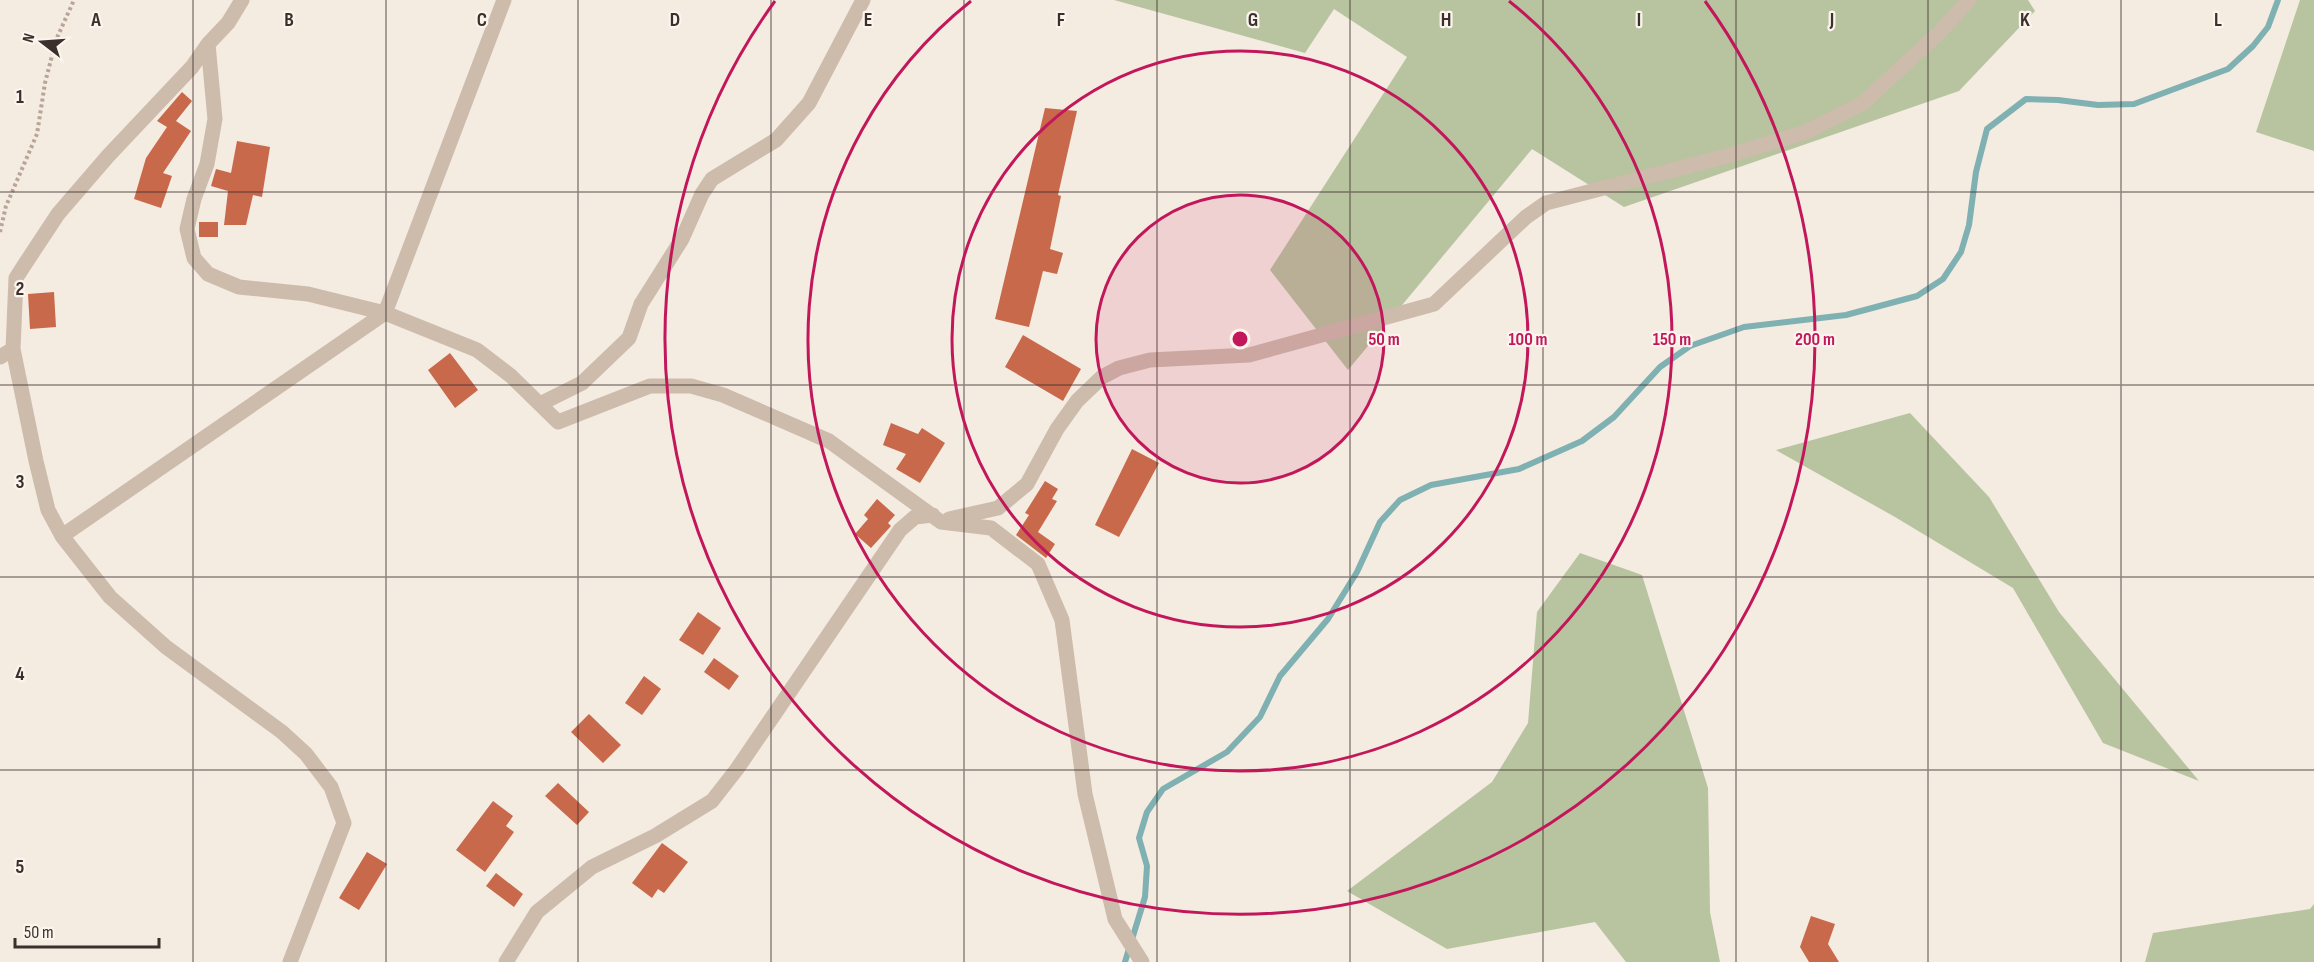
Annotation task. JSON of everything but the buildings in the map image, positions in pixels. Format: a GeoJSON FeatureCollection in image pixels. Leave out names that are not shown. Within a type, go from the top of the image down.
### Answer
{"type":"FeatureCollection","features":[{"type":"Feature","properties":{"kind":"street"},"geometry":{"type":"LineString","coordinates":[[242,0],[228,22],[208,44],[192,67],[108,156],[58,214],[16,278],[7,353],[48,510],[62,536],[110,597],[166,647],[282,732],[306,754],[331,787],[344,823],[290,962]]}},
{"type":"Feature","properties":{"kind":"street"},"geometry":{"type":"LineString","coordinates":[[62,536],[385,313],[504,0]]}},
{"type":"Feature","properties":{"kind":"street"},"geometry":{"type":"LineString","coordinates":[[540,404],[582,384],[629,338],[641,304],[682,239],[702,194],[712,179],[776,140],[808,103],[863,0]]}},
{"type":"Feature","properties":{"kind":"street"},"geometry":{"type":"LineString","coordinates":[[208,44],[215,119],[207,164],[194,199],[187,229],[194,258],[208,274],[238,286],[308,294],[385,313],[477,350],[511,376],[558,422],[650,386],[691,386],[723,394],[829,441],[937,518],[998,508],[1027,484],[1057,429],[1077,401],[1102,377],[1119,368],[1150,360],[1249,354],[1434,304],[1526,217],[1546,203],[1723,158],[1806,132],[1863,103],[1940,32],[1970,0]]}},
{"type":"Feature","properties":{"kind":"street"},"geometry":{"type":"LineString","coordinates":[[506,962],[537,912],[592,867],[655,836],[712,801],[737,769],[900,530],[915,517],[937,518],[992,528],[1038,564],[1062,620],[1085,794],[1115,919],[1142,962]]}},
{"type":"Feature","properties":{"kind":"path"},"geometry":{"type":"LineString","coordinates":[[0,232],[6,206],[37,134],[45,83],[56,40],[74,0]]}},
{"type":"Feature","properties":{"kind":"green space"},"geometry":{"type":"Polygon","coordinates":[[[1114,0],[2028,0],[2035,11],[1959,91],[1624,207],[1532,149],[1348,370],[1270,270],[1407,57],[1334,9],[1305,53],[1114,0]]]}},
{"type":"Feature","properties":{"kind":"green space"},"geometry":{"type":"Polygon","coordinates":[[[2300,0],[2314,0],[2314,151],[2256,132],[2300,0]]]}},
{"type":"Feature","properties":{"kind":"green space"},"geometry":{"type":"Polygon","coordinates":[[[1910,413],[1989,497],[2059,612],[2199,781],[2103,743],[2013,588],[1895,517],[1776,450],[1910,413]]]}},
{"type":"Feature","properties":{"kind":"green space"},"geometry":{"type":"Polygon","coordinates":[[[1580,553],[1642,575],[1708,788],[1710,912],[1720,962],[1626,962],[1595,922],[1447,949],[1347,891],[1492,782],[1528,723],[1537,612],[1580,553]]]}},
{"type":"Feature","properties":{"kind":"green space"},"geometry":{"type":"Polygon","coordinates":[[[2314,904],[2314,962],[2145,962],[2153,933],[2310,909],[2314,904]]]}},
{"type":"Feature","properties":{"kind":"waterway"},"geometry":{"type":"LineString","coordinates":[[1125,962],[1145,897],[1147,866],[1139,838],[1147,812],[1163,789],[1227,752],[1260,717],[1280,676],[1328,619],[1357,572],[1380,522],[1400,500],[1431,485],[1519,469],[1582,441],[1614,417],[1660,367],[1690,346],[1744,327],[1846,315],[1917,296],[1943,279],[1961,252],[1969,225],[1976,172],[1987,129],[2026,99],[2098,105],[2134,104],[2228,69],[2253,46],[2268,27],[2278,0]]}}]}
